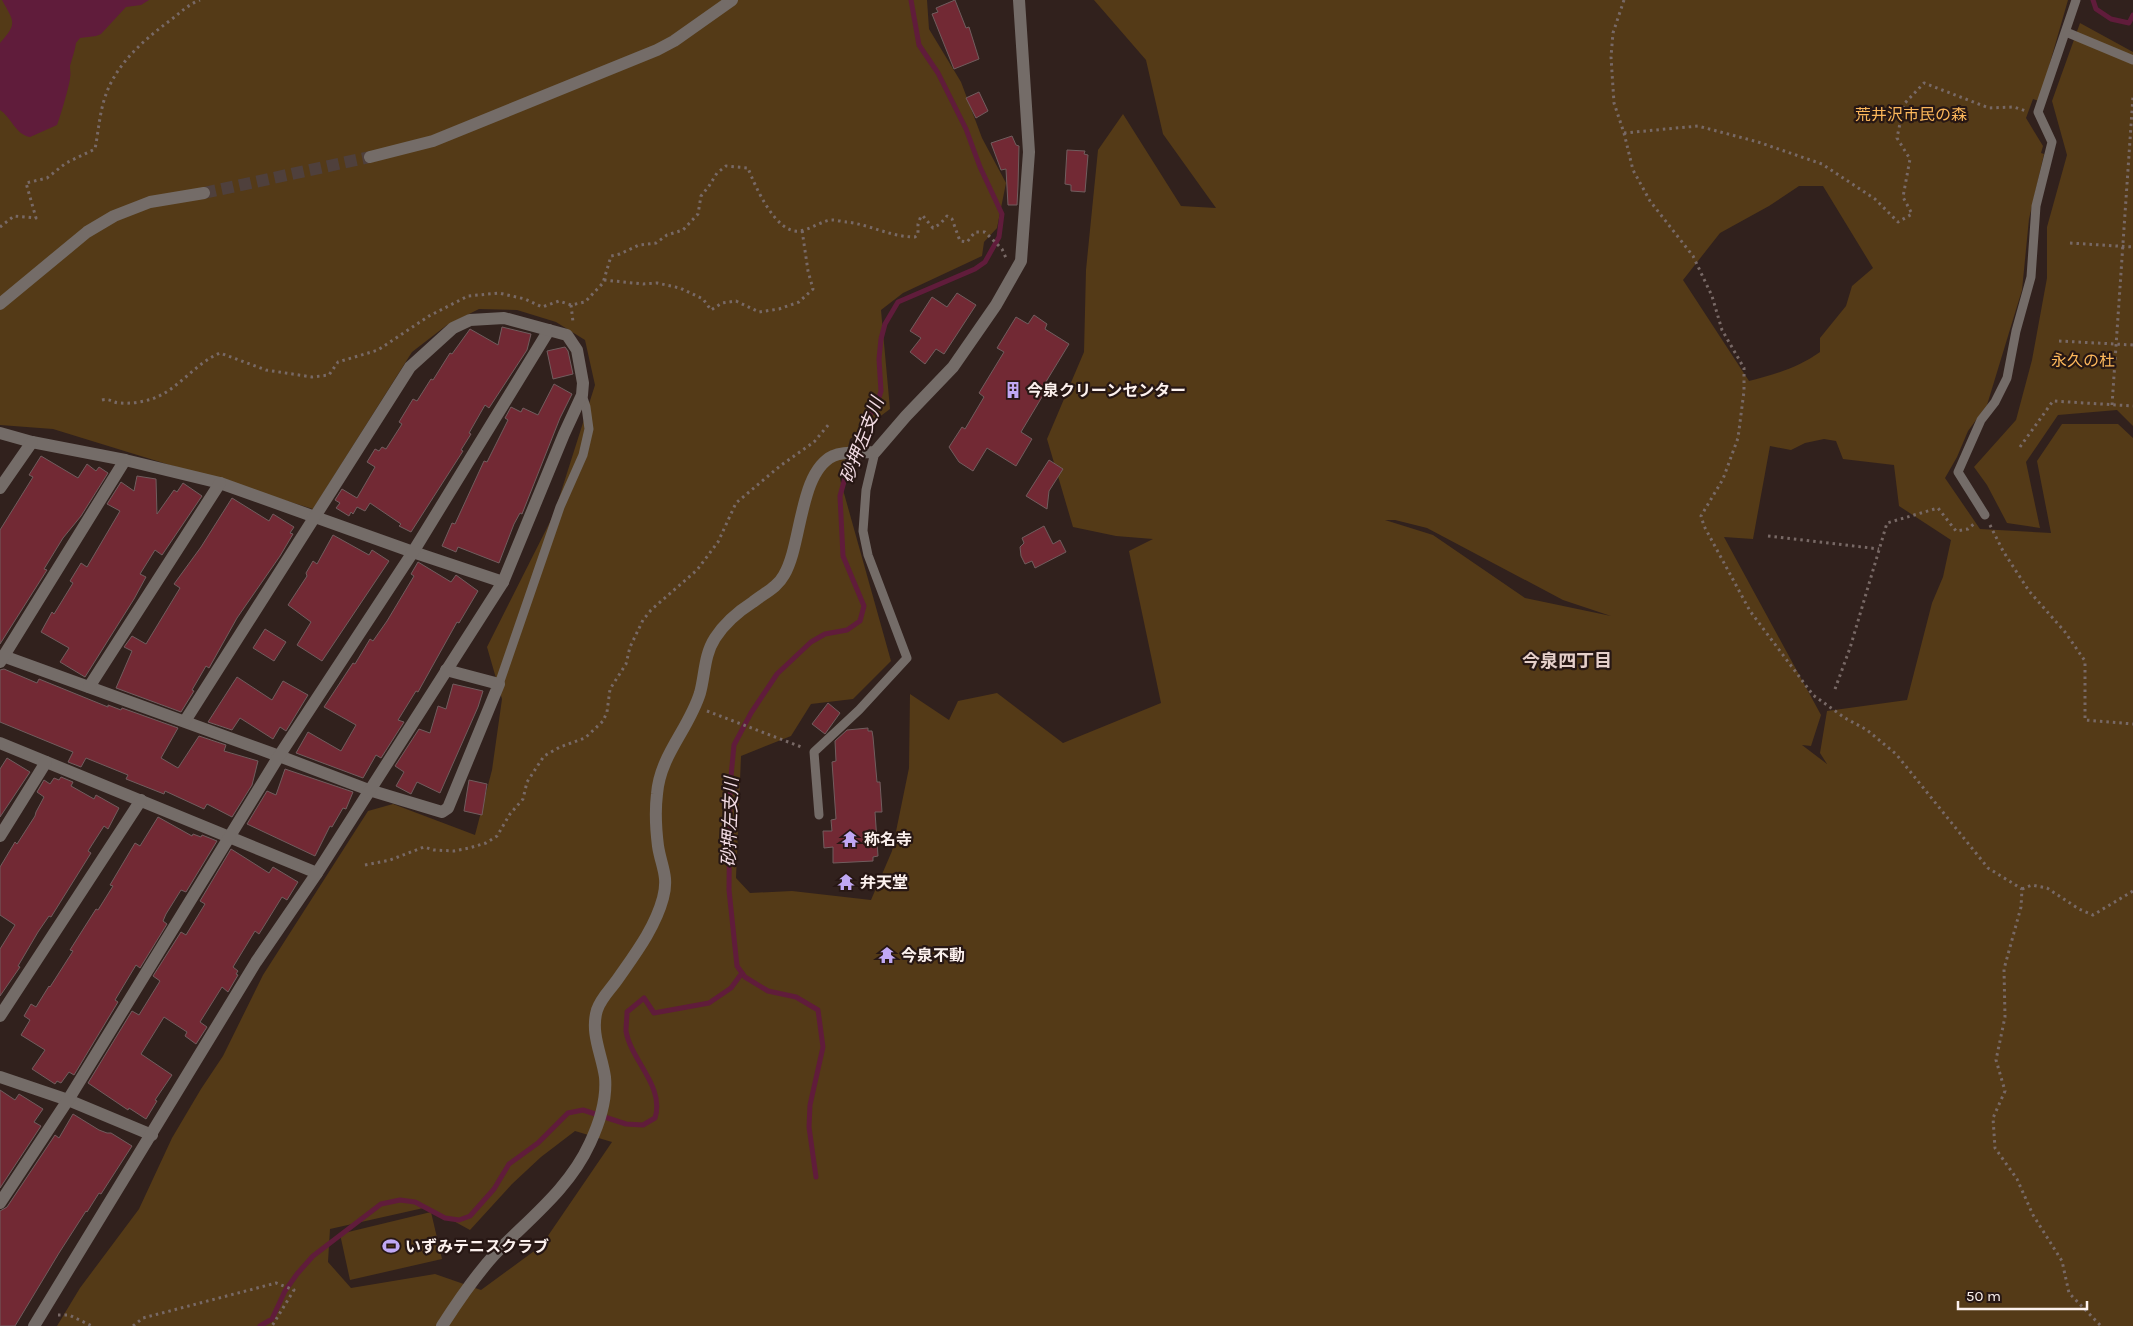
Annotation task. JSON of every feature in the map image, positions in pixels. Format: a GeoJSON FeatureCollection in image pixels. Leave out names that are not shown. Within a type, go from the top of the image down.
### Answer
{"type":"FeatureCollection","features":[{"type":"Feature","properties":{"kind":"street"},"geometry":{"type":"LineString","coordinates":[[370,157],[433,141],[657,50],[674,41],[732,0]]}},
{"type":"Feature","properties":{"kind":"street"},"geometry":{"type":"LineString","coordinates":[[442,1326],[462,1295],[494,1256],[566,1184],[590,1143],[600,1117],[605,1090],[595,1029],[597,1011],[605,994],[648,935],[662,902],[666,887],[665,868],[658,847],[657,794],[659,781],[666,760],[695,706],[700,693],[706,658],[714,639],[734,617],[754,600],[772,589],[785,574],[809,489],[818,470],[826,460],[836,455],[875,452],[953,367],[996,305],[1021,261],[1029,152],[1019,0]]}},
{"type":"Feature","properties":{"kind":"street"},"geometry":{"type":"LineString","coordinates":[[0,304],[87,232],[114,216],[150,202],[204,193]]}},
{"type":"Feature","properties":{"kind":"street"},"geometry":{"type":"LineString","coordinates":[[34,1326],[256,962],[317,873],[503,582],[582,395],[583,383],[575,344],[567,335],[504,318],[470,320],[453,328],[410,367],[185,721]]}},
{"type":"Feature","properties":{"kind":"street"},"geometry":{"type":"LineString","coordinates":[[0,1203],[68,1100],[279,756],[413,552],[549,330]]}},
{"type":"Feature","properties":{"kind":"street"},"geometry":{"type":"LineString","coordinates":[[0,433],[32,442],[124,460],[220,483],[503,582]]}},
{"type":"Feature","properties":{"kind":"street"},"geometry":{"type":"LineString","coordinates":[[0,488],[32,442]]}},
{"type":"Feature","properties":{"kind":"street"},"geometry":{"type":"LineString","coordinates":[[124,460],[2,659],[185,721],[369,790],[442,812],[448,808],[499,684],[446,670]]}},
{"type":"Feature","properties":{"kind":"street"},"geometry":{"type":"LineString","coordinates":[[89,687],[220,483]]}},
{"type":"Feature","properties":{"kind":"street"},"geometry":{"type":"LineString","coordinates":[[0,743],[317,873]]}},
{"type":"Feature","properties":{"kind":"street"},"geometry":{"type":"LineString","coordinates":[[0,836],[46,762]]}},
{"type":"Feature","properties":{"kind":"street"},"geometry":{"type":"LineString","coordinates":[[0,1016],[141,800]]}},
{"type":"Feature","properties":{"kind":"street"},"geometry":{"type":"LineString","coordinates":[[0,1077],[68,1100],[152,1135]]}},
{"type":"Feature","properties":{"kind":"lane"},"geometry":{"type":"LineString","coordinates":[[1985,515],[1958,472],[1981,420],[1995,402],[2007,378],[2016,331],[2032,277],[2036,206],[2052,142],[2038,112],[2076,0]]}},
{"type":"Feature","properties":{"kind":"lane"},"geometry":{"type":"LineString","coordinates":[[2066,32],[2133,60]]}},
{"type":"Feature","properties":{"kind":"lane"},"geometry":{"type":"LineString","coordinates":[[499,684],[560,507],[582,455],[588,429],[586,407],[582,395]]}},
{"type":"Feature","properties":{"kind":"lane"},"geometry":{"type":"LineString","coordinates":[[819,815],[814,752],[859,710],[906,658],[868,555],[863,531],[866,490],[875,452]]}},
{"type":"Feature","properties":{"kind":"path"},"geometry":{"type":"LineString","coordinates":[[0,227],[14,216],[36,218],[26,183],[47,178],[66,163],[95,149],[103,103],[112,81],[132,53],[145,39],[186,7],[200,0]]}},
{"type":"Feature","properties":{"kind":"path"},"geometry":{"type":"LineString","coordinates":[[1624,0],[1613,33],[1611,57],[1614,103],[1633,170],[1650,201],[1693,256],[1712,296],[1722,330],[1744,368],[1744,391],[1738,438],[1723,479],[1701,516],[1704,526],[1750,611],[1813,695],[1845,718],[1866,730],[1896,754],[1988,868],[2022,889]]}},
{"type":"Feature","properties":{"kind":"path"},"geometry":{"type":"LineString","coordinates":[[1624,133],[1698,126],[1758,142],[1822,164],[1875,199],[1898,222],[1912,214],[1903,197],[1910,159],[1897,138],[1904,104],[1924,82],[1989,108],[2014,107],[2031,113],[2038,112]]}},
{"type":"Feature","properties":{"kind":"path"},"geometry":{"type":"LineString","coordinates":[[2112,405],[2133,96]]}},
{"type":"Feature","properties":{"kind":"path"},"geometry":{"type":"LineString","coordinates":[[102,400],[107,399],[118,403],[127,403],[157,397],[206,360],[220,354],[266,370],[312,377],[330,375],[338,362],[378,350],[429,316],[468,296],[499,293],[525,299],[542,307],[559,301],[571,305],[585,302],[604,280],[611,256],[639,246],[656,243],[667,235],[683,230],[700,211],[701,196],[717,173],[726,166],[748,168],[762,199],[773,215],[788,230],[802,230],[832,220],[866,224],[884,232],[915,237],[918,234],[918,224],[921,216],[932,228],[940,224],[947,216],[950,217],[958,238],[963,242],[967,242],[975,232],[980,231],[989,234],[1002,249],[1012,276]]}},
{"type":"Feature","properties":{"kind":"path"},"geometry":{"type":"LineString","coordinates":[[604,280],[643,284],[657,282],[680,288],[703,299],[711,310],[722,303],[736,301],[759,312],[779,309],[799,302],[813,289],[806,263],[802,230]]}},
{"type":"Feature","properties":{"kind":"path"},"geometry":{"type":"LineString","coordinates":[[2070,243],[2133,247]]}},
{"type":"Feature","properties":{"kind":"path"},"geometry":{"type":"LineString","coordinates":[[2059,341],[2133,345]]}},
{"type":"Feature","properties":{"kind":"path"},"geometry":{"type":"LineString","coordinates":[[2020,447],[2053,401],[2133,406]]}},
{"type":"Feature","properties":{"kind":"path"},"geometry":{"type":"LineString","coordinates":[[365,865],[390,860],[424,847],[434,850],[454,851],[469,848],[486,843],[497,836],[510,814],[523,799],[527,782],[544,756],[560,746],[585,738],[603,721],[607,712],[610,689],[626,664],[630,647],[643,620],[651,610],[697,570],[718,542],[736,503],[780,466],[814,442],[829,424]]}},
{"type":"Feature","properties":{"kind":"path"},"geometry":{"type":"LineString","coordinates":[[1835,690],[1850,648],[1888,523],[1938,508],[1956,531],[1968,529],[1985,515],[2004,551],[2029,591],[2065,632],[2086,661],[2085,720],[2133,724]]}},
{"type":"Feature","properties":{"kind":"path"},"geometry":{"type":"LineString","coordinates":[[1768,536],[1879,549]]}},
{"type":"Feature","properties":{"kind":"path"},"geometry":{"type":"LineString","coordinates":[[695,706],[814,752]]}},
{"type":"Feature","properties":{"kind":"path"},"geometry":{"type":"LineString","coordinates":[[2022,889],[2032,885],[2047,888],[2079,909],[2093,914],[2128,895],[2133,890]]}},
{"type":"Feature","properties":{"kind":"path"},"geometry":{"type":"LineString","coordinates":[[2022,889],[2022,907],[2004,969],[2005,1017],[1996,1060],[2005,1091],[1993,1118],[1995,1148],[2017,1179],[2033,1215],[2062,1261],[2068,1293],[2101,1326]]}},
{"type":"Feature","properties":{"kind":"path"},"geometry":{"type":"LineString","coordinates":[[132,1326],[143,1318],[276,1283],[294,1290],[272,1326]]}},
{"type":"Feature","properties":{"kind":"path"},"geometry":{"type":"LineString","coordinates":[[69,1315],[92,1326]]}},
{"type":"Feature","properties":{"kind":"green space","name":"荒井沢市民の森"},"geometry":{"type":"Polygon","coordinates":[[[0,0],[927,0],[929,29],[961,82],[982,138],[1006,183],[997,228],[984,242],[982,256],[903,293],[881,310],[890,409],[850,439],[840,479],[891,661],[853,699],[811,704],[791,736],[741,756],[736,878],[750,893],[792,891],[871,900],[892,851],[909,768],[910,694],[949,720],[958,701],[997,693],[1063,743],[1161,703],[1129,551],[1153,539],[1116,536],[1073,527],[1047,439],[1084,352],[1086,270],[1098,150],[1123,114],[1181,206],[1216,208],[1163,134],[1146,60],[1094,0],[2068,0],[2039,101],[2033,99],[2026,118],[2043,146],[2041,153],[2044,154],[2029,219],[2022,290],[1987,405],[1968,431],[1957,457],[1945,478],[1980,529],[2051,533],[2037,461],[2062,424],[2118,424],[2133,438],[2133,1326],[57,1326],[80,1288],[139,1209],[172,1138],[223,1056],[263,975],[368,811],[393,804],[475,835],[492,770],[502,699],[487,647],[554,514],[595,385],[585,340],[556,322],[517,310],[479,309],[447,325],[412,352],[313,509],[53,429],[0,425],[0,0]],[[1799,186],[1769,206],[1720,233],[1683,280],[1749,381],[1786,370],[1820,352],[1820,338],[1846,306],[1852,286],[1873,268],[1823,186],[1799,186]],[[1824,439],[1805,443],[1791,450],[1770,446],[1753,539],[1724,537],[1821,715],[1811,746],[1802,745],[1827,764],[1820,753],[1827,711],[1907,700],[1932,603],[1943,577],[1951,540],[1899,506],[1894,465],[1843,459],[1836,441],[1824,439]],[[1385,520],[1433,535],[1525,598],[1611,616],[1563,600],[1427,528],[1395,520],[1385,520]],[[575,1131],[541,1157],[512,1184],[470,1230],[428,1207],[330,1229],[328,1262],[351,1288],[435,1274],[481,1290],[541,1246],[612,1142],[575,1131]]]}},
{"type":"Feature","properties":{"kind":"green space","name":"永久の杜"},"geometry":{"type":"Polygon","coordinates":[[[2080,23],[2133,52],[2133,426],[2117,410],[2058,415],[2026,462],[2040,528],[2007,523],[1987,485],[1974,467],[2016,420],[2032,360],[2047,278],[2047,227],[2067,155],[2052,101],[2080,23]]]}},
{"type":"Feature","properties":{"kind":"green space","name":"いずみテニスクラブ"},"geometry":{"type":"Polygon","coordinates":[[[431,1212],[442,1259],[350,1280],[340,1234],[431,1212]]]}},
{"type":"Feature","properties":{"kind":"shaded area"},"geometry":{"type":"Polygon","coordinates":[[[2,0],[149,0],[141,5],[126,7],[101,34],[80,38],[76,43],[70,66],[68,87],[57,125],[30,137],[21,133],[0,110],[0,43],[12,26],[11,18],[2,0]]]}},
{"type":"Feature","properties":{"kind":"building"},"geometry":{"type":"Polygon","coordinates":[[[955,0],[966,28],[969,27],[979,59],[954,69],[932,14],[938,12],[936,8],[955,0]]]}},
{"type":"Feature","properties":{"kind":"building"},"geometry":{"type":"Polygon","coordinates":[[[979,92],[988,111],[976,118],[966,98],[979,92]]]}},
{"type":"Feature","properties":{"kind":"building"},"geometry":{"type":"Polygon","coordinates":[[[1012,136],[1016,145],[1019,146],[1017,205],[1008,205],[1006,169],[1001,170],[991,143],[1012,136]]]}},
{"type":"Feature","properties":{"kind":"building"},"geometry":{"type":"Polygon","coordinates":[[[1067,150],[1085,151],[1084,154],[1088,155],[1085,192],[1071,191],[1071,185],[1065,184],[1067,150]]]}},
{"type":"Feature","properties":{"kind":"building"},"geometry":{"type":"Polygon","coordinates":[[[957,293],[976,305],[944,354],[936,349],[925,364],[910,352],[921,338],[910,331],[932,297],[947,307],[957,293]]]}},
{"type":"Feature","properties":{"kind":"building","name":"今泉クリーンセンター"},"geometry":{"type":"Polygon","coordinates":[[[1034,315],[1047,324],[1045,329],[1069,344],[1044,385],[1048,387],[1021,432],[1032,439],[1016,466],[987,448],[973,471],[959,462],[949,447],[962,427],[965,429],[984,397],[979,393],[1004,352],[997,348],[1016,317],[1028,324],[1034,315]]]}},
{"type":"Feature","properties":{"kind":"building"},"geometry":{"type":"Polygon","coordinates":[[[502,327],[531,334],[527,350],[489,408],[485,405],[469,433],[471,434],[461,450],[463,451],[411,532],[399,526],[401,524],[370,503],[365,511],[357,507],[353,514],[351,512],[349,516],[336,508],[340,503],[335,500],[342,489],[357,498],[375,467],[367,462],[375,449],[379,451],[382,447],[386,449],[402,424],[399,422],[413,399],[417,401],[450,353],[452,354],[470,329],[498,345],[502,327]]]}},
{"type":"Feature","properties":{"kind":"building"},"geometry":{"type":"Polygon","coordinates":[[[565,347],[568,351],[573,374],[553,379],[547,351],[565,347]]]}},
{"type":"Feature","properties":{"kind":"building"},"geometry":{"type":"Polygon","coordinates":[[[554,384],[572,394],[560,418],[522,514],[520,513],[514,524],[499,563],[458,547],[456,552],[442,546],[452,523],[455,524],[484,461],[487,462],[508,420],[505,418],[511,407],[521,412],[523,408],[538,415],[554,384]]]}},
{"type":"Feature","properties":{"kind":"building"},"geometry":{"type":"Polygon","coordinates":[[[41,456],[78,478],[87,464],[96,471],[99,467],[108,473],[81,516],[63,538],[44,569],[47,570],[0,644],[0,530],[33,477],[29,475],[41,456]]]}},
{"type":"Feature","properties":{"kind":"building"},"geometry":{"type":"Polygon","coordinates":[[[1049,460],[1063,469],[1049,491],[1047,509],[1026,496],[1049,460]]]}},
{"type":"Feature","properties":{"kind":"building"},"geometry":{"type":"Polygon","coordinates":[[[137,476],[156,479],[157,514],[174,490],[177,492],[183,483],[202,496],[162,555],[155,550],[140,574],[146,577],[134,599],[85,677],[60,662],[69,648],[41,632],[52,612],[54,614],[73,583],[70,581],[81,563],[87,567],[120,511],[107,504],[121,482],[134,491],[137,476]]]}},
{"type":"Feature","properties":{"kind":"building"},"geometry":{"type":"Polygon","coordinates":[[[232,498],[269,521],[273,514],[294,527],[290,533],[293,534],[280,556],[237,618],[209,668],[206,666],[181,712],[116,688],[132,651],[124,647],[132,636],[146,644],[180,588],[174,584],[201,547],[232,498]]]}},
{"type":"Feature","properties":{"kind":"building"},"geometry":{"type":"Polygon","coordinates":[[[1044,526],[1053,544],[1060,540],[1066,552],[1035,568],[1032,561],[1025,564],[1021,556],[1020,547],[1024,543],[1022,538],[1044,526]]]}},
{"type":"Feature","properties":{"kind":"building"},"geometry":{"type":"Polygon","coordinates":[[[333,535],[369,555],[372,550],[389,561],[322,661],[297,645],[311,622],[288,605],[307,576],[306,573],[313,561],[317,564],[333,535]]]}},
{"type":"Feature","properties":{"kind":"building"},"geometry":{"type":"Polygon","coordinates":[[[418,562],[451,582],[456,575],[478,591],[459,623],[457,622],[418,692],[416,691],[398,720],[404,722],[381,758],[376,755],[363,778],[296,753],[308,732],[341,751],[356,725],[324,707],[353,663],[355,664],[370,639],[373,641],[387,621],[414,576],[411,574],[418,562]]]}},
{"type":"Feature","properties":{"kind":"building"},"geometry":{"type":"Polygon","coordinates":[[[265,629],[286,642],[274,661],[253,648],[265,629]]]}},
{"type":"Feature","properties":{"kind":"building"},"geometry":{"type":"Polygon","coordinates":[[[4,669],[37,683],[39,679],[108,707],[108,705],[121,710],[122,708],[178,728],[161,758],[178,768],[199,736],[226,745],[224,751],[258,761],[252,785],[232,817],[207,804],[204,809],[165,791],[164,794],[126,779],[128,775],[86,758],[81,767],[68,762],[73,752],[0,722],[0,670],[4,669]]]}},
{"type":"Feature","properties":{"kind":"building"},"geometry":{"type":"Polygon","coordinates":[[[237,677],[272,700],[283,681],[308,695],[286,731],[280,727],[273,739],[240,718],[232,730],[208,722],[237,677]]]}},
{"type":"Feature","properties":{"kind":"building"},"geometry":{"type":"Polygon","coordinates":[[[453,684],[483,691],[478,707],[440,793],[417,782],[411,794],[396,786],[404,772],[395,766],[419,729],[430,733],[438,706],[446,709],[453,684]]]}},
{"type":"Feature","properties":{"kind":"building"},"geometry":{"type":"Polygon","coordinates":[[[828,703],[840,713],[825,734],[812,724],[828,703]]]}},
{"type":"Feature","properties":{"kind":"building"},"geometry":{"type":"Polygon","coordinates":[[[868,728],[868,731],[872,731],[877,782],[880,782],[882,812],[875,812],[878,856],[873,857],[873,861],[833,863],[833,847],[824,848],[823,831],[832,831],[831,820],[836,819],[832,762],[836,761],[835,741],[847,730],[868,728]]]}},
{"type":"Feature","properties":{"kind":"building"},"geometry":{"type":"Polygon","coordinates":[[[7,758],[30,772],[0,817],[0,769],[7,758]]]}},
{"type":"Feature","properties":{"kind":"building"},"geometry":{"type":"Polygon","coordinates":[[[285,769],[353,792],[346,809],[343,808],[332,827],[330,826],[315,856],[247,824],[267,791],[276,795],[285,769]]]}},
{"type":"Feature","properties":{"kind":"building"},"geometry":{"type":"Polygon","coordinates":[[[61,777],[73,782],[71,786],[94,799],[96,795],[119,808],[108,829],[104,826],[88,851],[91,853],[51,917],[49,916],[38,932],[18,966],[20,967],[0,996],[0,949],[15,925],[0,915],[0,867],[15,842],[17,844],[35,816],[44,797],[37,792],[44,780],[50,784],[54,778],[59,780],[61,777]]]}},
{"type":"Feature","properties":{"kind":"building"},"geometry":{"type":"Polygon","coordinates":[[[469,780],[487,784],[482,815],[464,811],[469,780]]]}},
{"type":"Feature","properties":{"kind":"building"},"geometry":{"type":"Polygon","coordinates":[[[158,817],[192,836],[193,834],[201,837],[202,835],[217,841],[186,892],[181,890],[166,914],[163,921],[167,924],[140,968],[136,965],[115,1000],[118,1002],[74,1075],[69,1072],[61,1083],[57,1081],[55,1084],[32,1069],[45,1050],[21,1035],[30,1020],[24,1016],[31,1004],[36,1007],[50,987],[73,951],[70,950],[113,886],[110,885],[135,843],[140,846],[158,817]]]}},
{"type":"Feature","properties":{"kind":"building"},"geometry":{"type":"Polygon","coordinates":[[[231,849],[269,873],[273,867],[298,882],[287,900],[282,897],[259,934],[255,931],[233,967],[238,971],[236,974],[238,975],[228,992],[222,987],[200,1022],[207,1027],[196,1044],[185,1036],[187,1032],[164,1017],[141,1054],[172,1075],[155,1100],[157,1101],[146,1119],[129,1108],[128,1110],[88,1083],[132,1011],[139,1015],[160,981],[153,976],[181,932],[186,935],[205,904],[200,901],[231,849]]]}},
{"type":"Feature","properties":{"kind":"building"},"geometry":{"type":"Polygon","coordinates":[[[0,1090],[15,1100],[19,1094],[43,1109],[34,1122],[41,1126],[0,1188],[0,1090]]]}},
{"type":"Feature","properties":{"kind":"building"},"geometry":{"type":"Polygon","coordinates":[[[73,1114],[99,1130],[111,1133],[132,1146],[101,1194],[99,1193],[86,1211],[15,1326],[0,1326],[0,1211],[7,1207],[55,1135],[59,1138],[73,1114]]]}},
{"type":"Feature","properties":{"kind":"waterway","name":"砂押左支川"},"geometry":{"type":"LineString","coordinates":[[816,1177],[809,1127],[810,1105],[823,1047],[818,1010],[796,997],[768,991],[745,977],[737,966],[729,890],[730,787],[734,745],[751,713],[777,674],[811,642],[825,634],[847,630],[860,621],[864,606],[843,556],[840,496],[862,427],[877,404],[881,391],[879,359],[885,324],[898,302],[975,269],[985,262],[999,237],[1002,214],[980,167],[966,129],[938,73],[919,45],[911,0]]}},
{"type":"Feature","properties":{"kind":"waterway"},"geometry":{"type":"LineString","coordinates":[[2093,0],[2096,9],[2111,19],[2129,23],[2133,15]]}},
{"type":"Feature","properties":{"kind":"waterway"},"geometry":{"type":"LineString","coordinates":[[260,1326],[272,1319],[285,1291],[313,1256],[381,1204],[400,1200],[415,1202],[445,1218],[459,1220],[470,1216],[494,1189],[509,1164],[538,1143],[568,1113],[583,1110],[626,1124],[643,1125],[655,1118],[657,1106],[655,1095],[652,1084],[629,1042],[626,1031],[627,1012],[644,998],[654,1013],[709,1003],[731,988],[742,973]]}},
{"type":"Feature","properties":{"kind":"tunnel"},"geometry":{"type":"LineString","coordinates":[[204,193],[370,157]]}},
{"type":"Feature","properties":{"kind":"place","name":"今泉クリーンセンター"},"geometry":{"type":"Point","coordinates":[1013,390]}},
{"type":"Feature","properties":{"kind":"place","name":"称名寺"},"geometry":{"type":"Point","coordinates":[850,839]}},
{"type":"Feature","properties":{"kind":"place","name":"弁天堂"},"geometry":{"type":"Point","coordinates":[846,882]}},
{"type":"Feature","properties":{"kind":"place","name":"今泉不動"},"geometry":{"type":"Point","coordinates":[887,955]}},
{"type":"Feature","properties":{"kind":"place","name":"いずみテニスクラブ"},"geometry":{"type":"Point","coordinates":[391,1246]}},
{"type":"Feature","properties":{"kind":"district","name":"今泉四丁目"},"geometry":{"type":"Point","coordinates":[1567,661]}}]}
